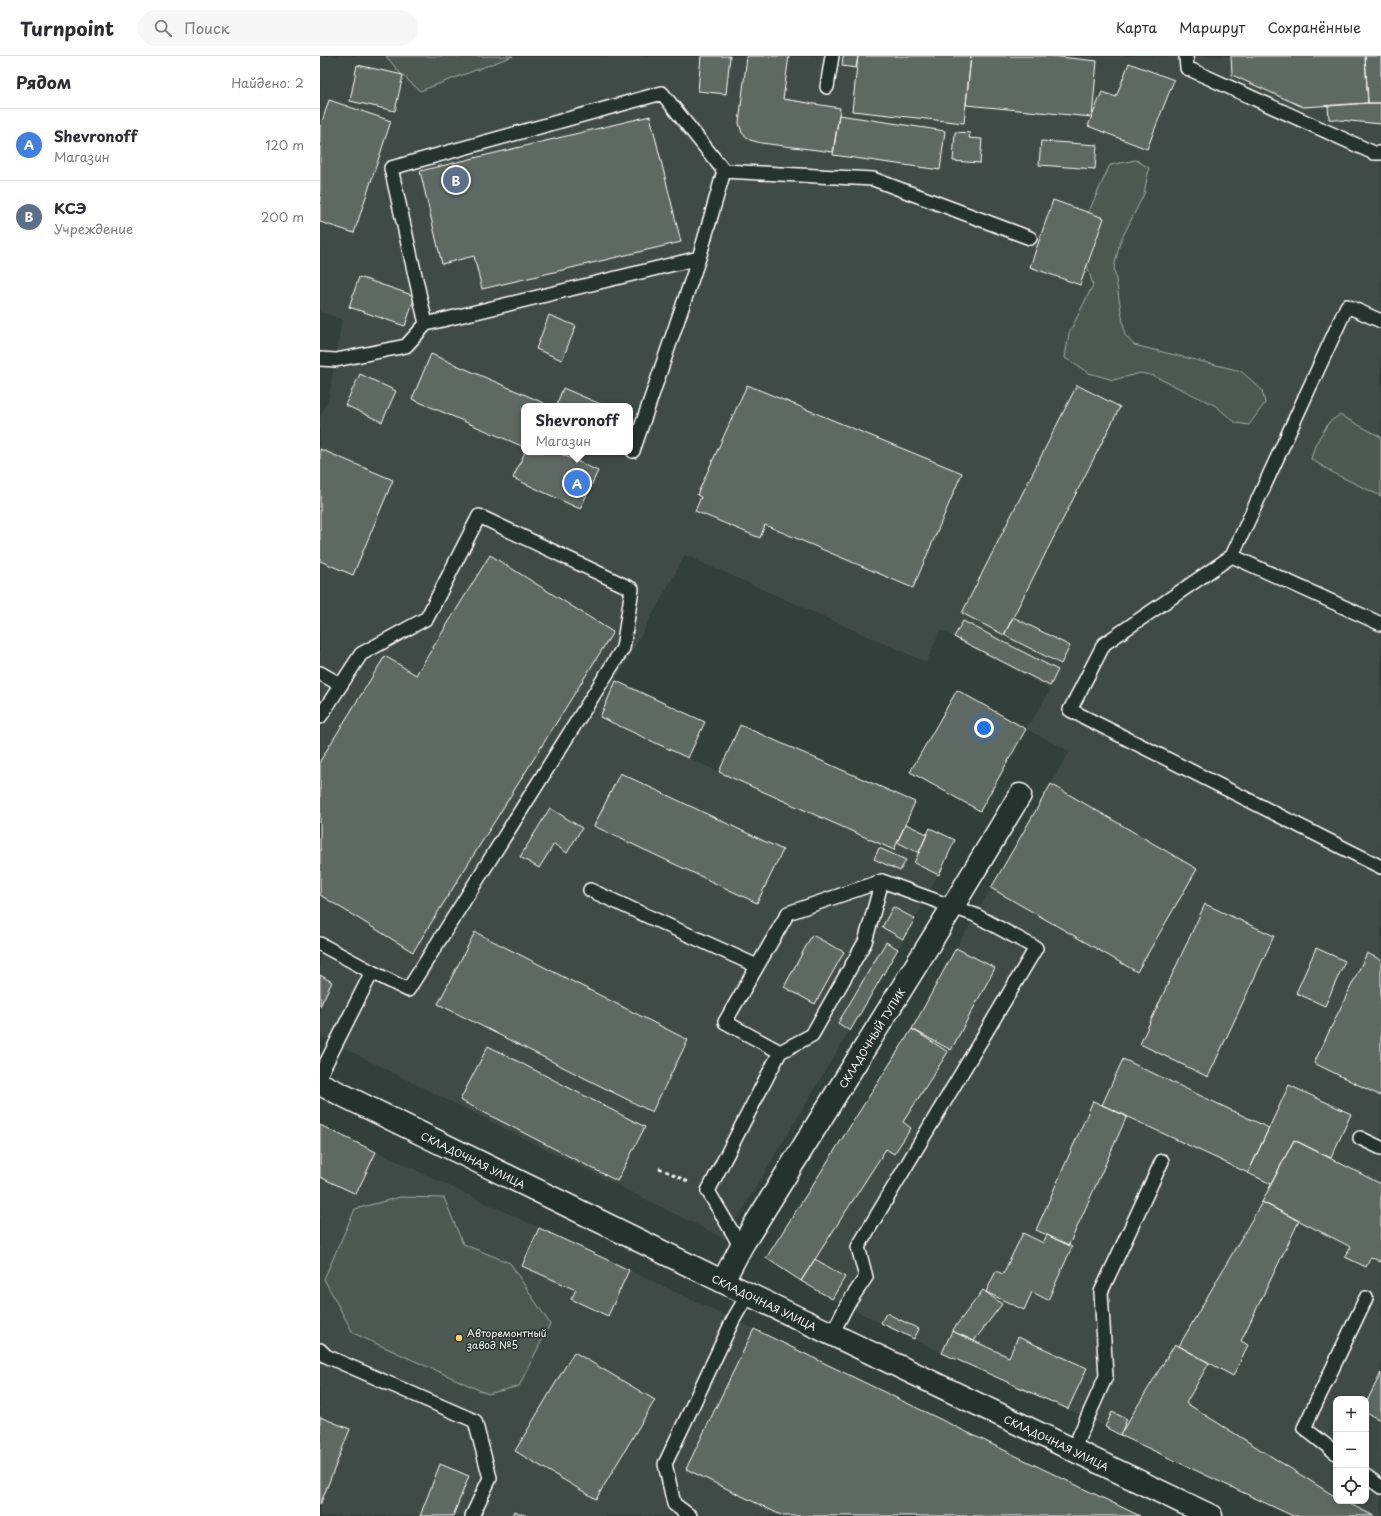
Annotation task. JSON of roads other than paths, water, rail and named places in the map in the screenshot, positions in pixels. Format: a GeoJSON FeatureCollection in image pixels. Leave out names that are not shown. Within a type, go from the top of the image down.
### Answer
{"type":"FeatureCollection","features":[{"type":"Feature","properties":{"kind":"street","name":"СКЛАДОЧНЫЙ ТУПИК"},"geometry":{"type":"LineString","coordinates":[[722,1281],[741,1247],[953,906],[1020,795]]}},
{"type":"Feature","properties":{"kind":"street","name":"СКЛАДОЧНАЯ УЛИЦА"},"geometry":{"type":"LineString","coordinates":[[320,1084],[748,1294],[1212,1516]]}},
{"type":"Feature","properties":{"kind":"lane"},"geometry":{"type":"LineString","coordinates":[[827,87],[832,56]]}},
{"type":"Feature","properties":{"kind":"lane"},"geometry":{"type":"LineString","coordinates":[[1186,56],[1187,68],[1374,153],[1381,153]]}},
{"type":"Feature","properties":{"kind":"lane"},"geometry":{"type":"LineString","coordinates":[[426,324],[392,168],[662,93],[724,170],[873,179],[1030,238]]}},
{"type":"Feature","properties":{"kind":"lane"},"geometry":{"type":"LineString","coordinates":[[633,451],[699,258],[724,170]]}},
{"type":"Feature","properties":{"kind":"lane"},"geometry":{"type":"LineString","coordinates":[[320,359],[336,360],[406,346],[426,324],[699,258]]}},
{"type":"Feature","properties":{"kind":"lane"},"geometry":{"type":"LineString","coordinates":[[1381,321],[1347,306],[1232,556],[1104,644],[1070,710],[1381,867]]}},
{"type":"Feature","properties":{"kind":"lane"},"geometry":{"type":"LineString","coordinates":[[320,718],[361,654],[427,618],[479,516],[632,589],[623,648],[408,990],[320,944]]}},
{"type":"Feature","properties":{"kind":"lane"},"geometry":{"type":"LineString","coordinates":[[1232,556],[1381,624]]}},
{"type":"Feature","properties":{"kind":"lane"},"geometry":{"type":"LineString","coordinates":[[320,673],[341,685]]}},
{"type":"Feature","properties":{"kind":"lane"},"geometry":{"type":"LineString","coordinates":[[741,1247],[708,1191],[780,1052],[812,1035],[865,942],[882,881]]}},
{"type":"Feature","properties":{"kind":"lane"},"geometry":{"type":"LineString","coordinates":[[780,1052],[725,1022],[788,913],[882,881],[975,915],[1036,948],[858,1247],[866,1277],[847,1305],[832,1334]]}},
{"type":"Feature","properties":{"kind":"lane"},"geometry":{"type":"LineString","coordinates":[[590,890],[757,966]]}},
{"type":"Feature","properties":{"kind":"lane"},"geometry":{"type":"LineString","coordinates":[[320,1075],[372,972]]}},
{"type":"Feature","properties":{"kind":"lane"},"geometry":{"type":"LineString","coordinates":[[1360,1138],[1381,1148]]}},
{"type":"Feature","properties":{"kind":"lane"},"geometry":{"type":"LineString","coordinates":[[1073,1450],[1106,1376],[1101,1292],[1162,1161]]}},
{"type":"Feature","properties":{"kind":"lane"},"geometry":{"type":"LineString","coordinates":[[690,1516],[674,1504],[666,1464],[733,1320],[748,1294]]}},
{"type":"Feature","properties":{"kind":"lane"},"geometry":{"type":"LineString","coordinates":[[1333,1451],[1304,1428],[1366,1298]]}},
{"type":"Feature","properties":{"kind":"lane"},"geometry":{"type":"LineString","coordinates":[[320,1350],[326,1356],[475,1421],[490,1478],[472,1516]]}},
{"type":"Feature","properties":{"kind":"lane"},"geometry":{"type":"LineString","coordinates":[[1369,1478],[1381,1487]]}},
{"type":"Feature","properties":{"kind":"place","name":"КСЭ"},"geometry":{"type":"Point","coordinates":[456,180]}},
{"type":"Feature","properties":{"kind":"place","name":"Shevronoff"},"geometry":{"type":"Point","coordinates":[577,483]}},
{"type":"Feature","properties":{"kind":"place","name":"Авторемонтный завод №5"},"geometry":{"type":"Point","coordinates":[459,1338]}}]}
